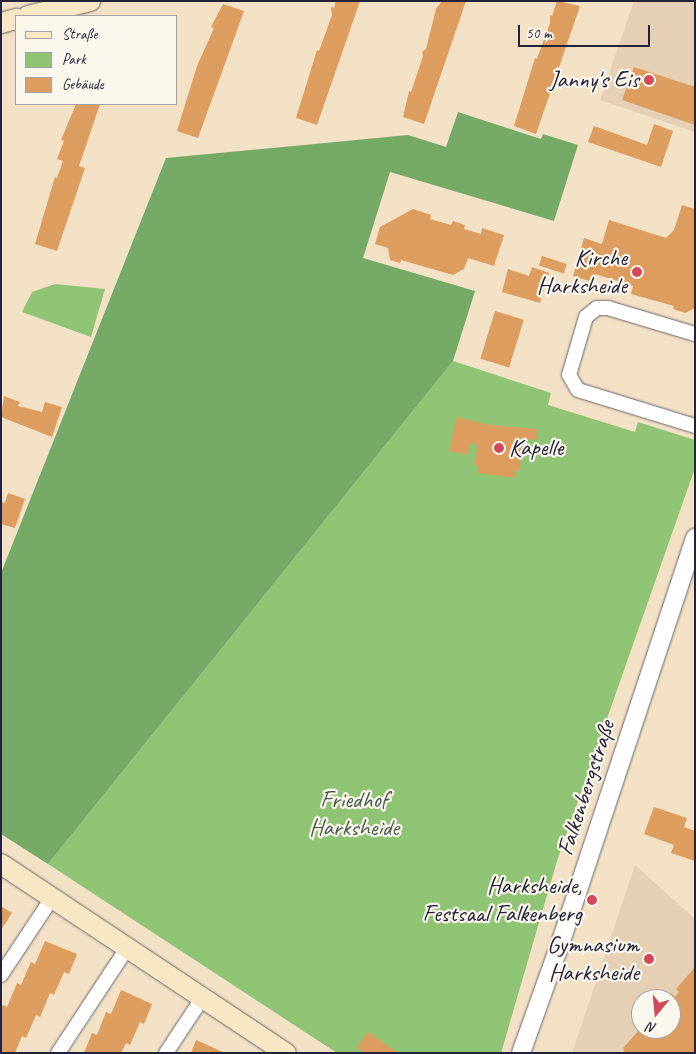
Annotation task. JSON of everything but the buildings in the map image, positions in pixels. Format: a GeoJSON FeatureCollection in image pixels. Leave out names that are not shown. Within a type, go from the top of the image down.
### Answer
{"type":"FeatureCollection","features":[{"type":"Feature","properties":{"kind":"main road"},"geometry":{"type":"LineString","coordinates":[[32,15],[90,1]]}},
{"type":"Feature","properties":{"kind":"main road"},"geometry":{"type":"LineString","coordinates":[[1,23],[15,19]]}},
{"type":"Feature","properties":{"kind":"main road"},"geometry":{"type":"LineString","coordinates":[[1,864],[286,1053]]}},
{"type":"Feature","properties":{"kind":"street"},"geometry":{"type":"LineString","coordinates":[[695,334],[608,308],[597,308],[586,317],[569,371],[571,382],[578,390],[695,426]]}},
{"type":"Feature","properties":{"kind":"street","name":"Falkenbergstraße"},"geometry":{"type":"LineString","coordinates":[[521,1053],[561,941],[695,538]]}},
{"type":"Feature","properties":{"kind":"street"},"geometry":{"type":"LineString","coordinates":[[1,975],[52,898]]}},
{"type":"Feature","properties":{"kind":"street"},"geometry":{"type":"LineString","coordinates":[[58,1053],[128,948]]}},
{"type":"Feature","properties":{"kind":"street"},"geometry":{"type":"LineString","coordinates":[[166,1053],[203,997]]}},
{"type":"Feature","properties":{"kind":"shaded area"},"geometry":{"type":"Polygon","coordinates":[[[634,1],[695,1],[695,132],[600,100],[634,1]]]}},
{"type":"Feature","properties":{"kind":"shaded area","name":"Gymnasium Harksheide"},"geometry":{"type":"Polygon","coordinates":[[[635,865],[695,919],[695,1053],[572,1053],[635,865]]]}},
{"type":"Feature","properties":{"kind":"green space"},"geometry":{"type":"Polygon","coordinates":[[[458,112],[541,139],[543,134],[578,145],[554,221],[390,172],[363,258],[475,291],[453,361],[48,864],[1,834],[1,573],[166,158],[408,135],[446,147],[458,112]]]}},
{"type":"Feature","properties":{"kind":"green space"},"geometry":{"type":"Polygon","coordinates":[[[55,284],[105,289],[91,337],[22,312],[32,292],[55,284]]]}},
{"type":"Feature","properties":{"kind":"green space","name":"Friedhof Harksheide"},"geometry":{"type":"Polygon","coordinates":[[[453,361],[551,393],[548,405],[635,432],[638,422],[695,440],[695,468],[557,861],[501,1053],[337,1053],[48,864],[453,361]]]}},
{"type":"Feature","properties":{"kind":"place","name":"Janny's Eis"},"geometry":{"type":"Point","coordinates":[649,80]}},
{"type":"Feature","properties":{"kind":"place","name":"Kirche Harksheide"},"geometry":{"type":"Point","coordinates":[637,272]}},
{"type":"Feature","properties":{"kind":"place","name":"Kapelle"},"geometry":{"type":"Point","coordinates":[499,448]}},
{"type":"Feature","properties":{"kind":"place","name":"Harksheide, Festsaal Falkenberg"},"geometry":{"type":"Point","coordinates":[592,900]}},
{"type":"Feature","properties":{"kind":"place","name":"Gymnasium Harksheide"},"geometry":{"type":"Point","coordinates":[649,959]}}]}
